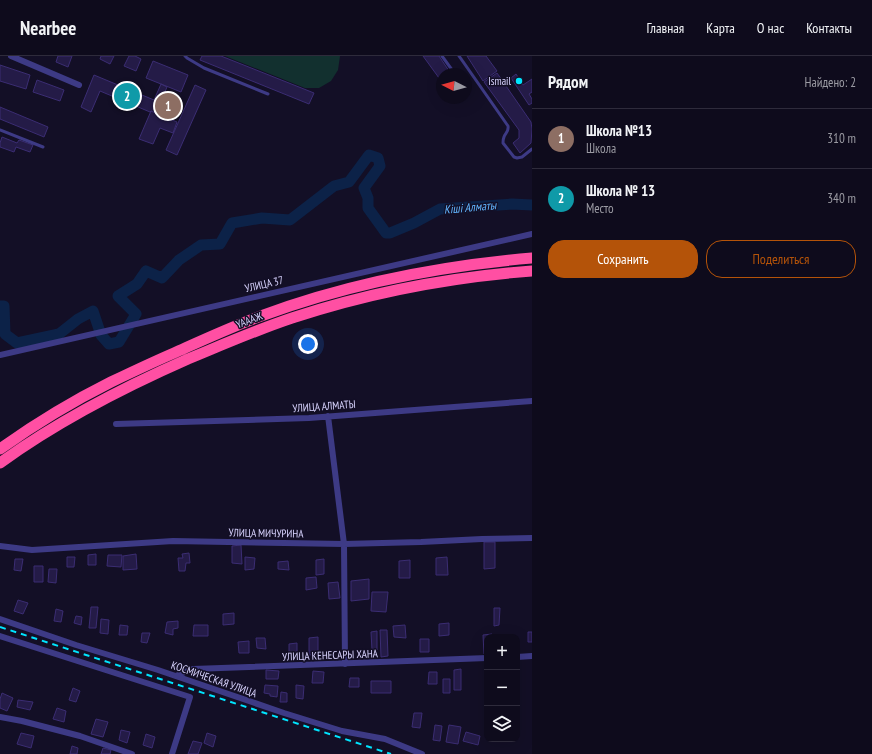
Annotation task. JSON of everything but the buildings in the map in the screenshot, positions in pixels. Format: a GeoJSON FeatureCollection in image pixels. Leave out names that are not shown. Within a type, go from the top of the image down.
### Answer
{"type":"FeatureCollection","features":[{"type":"Feature","properties":{"kind":"highway","name":"ҮАААЖ"},"geometry":{"type":"LineString","coordinates":[[0,449],[49,417],[111,382],[230,328],[261,316],[317,298],[417,273],[532,258]]}},
{"type":"Feature","properties":{"kind":"highway","name":"ҮАААЖ"},"geometry":{"type":"LineString","coordinates":[[0,464],[21,448],[72,417],[120,391],[213,348],[276,324],[307,313],[396,291],[464,279],[532,271]]}},
{"type":"Feature","properties":{"kind":"street"},"geometry":{"type":"LineString","coordinates":[[11,56],[80,85]]}},
{"type":"Feature","properties":{"kind":"street","name":"УЛИЦА 37"},"geometry":{"type":"LineString","coordinates":[[0,355],[532,234]]}},
{"type":"Feature","properties":{"kind":"street","name":"УЛИЦА АЛМАТЫ"},"geometry":{"type":"LineString","coordinates":[[116,424],[301,418],[532,401]]}},
{"type":"Feature","properties":{"kind":"street"},"geometry":{"type":"LineString","coordinates":[[328,416],[344,544],[345,664]]}},
{"type":"Feature","properties":{"kind":"street","name":"УЛИЦА МИЧУРИНА"},"geometry":{"type":"LineString","coordinates":[[0,546],[32,550],[173,541],[344,544],[532,538]]}},
{"type":"Feature","properties":{"kind":"street","name":"КОСМИЧЕСКАЯ УЛИЦА"},"geometry":{"type":"LineString","coordinates":[[0,619],[342,731],[385,739],[422,754]]}},
{"type":"Feature","properties":{"kind":"street"},"geometry":{"type":"LineString","coordinates":[[0,636],[190,697],[172,754]]}},
{"type":"Feature","properties":{"kind":"street"},"geometry":{"type":"LineString","coordinates":[[520,657],[532,656]]}},
{"type":"Feature","properties":{"kind":"street","name":"УЛИЦА КЕНЕСАРЫ ХАНА"},"geometry":{"type":"LineString","coordinates":[[176,676],[192,669],[484,658]]}},
{"type":"Feature","properties":{"kind":"street"},"geometry":{"type":"LineString","coordinates":[[0,717],[80,736],[132,754]]}},
{"type":"Feature","properties":{"kind":"lane"},"geometry":{"type":"LineString","coordinates":[[185,56],[204,68],[268,94]]}},
{"type":"Feature","properties":{"kind":"lane"},"geometry":{"type":"LineString","coordinates":[[442,56],[451,68]]}},
{"type":"Feature","properties":{"kind":"lane"},"geometry":{"type":"LineString","coordinates":[[459,56],[468,68]]}},
{"type":"Feature","properties":{"kind":"lane"},"geometry":{"type":"LineString","coordinates":[[472,73],[508,126],[509,129],[504,136],[503,143],[514,157],[522,157],[532,149]]}},
{"type":"Feature","properties":{"kind":"lane"},"geometry":{"type":"LineString","coordinates":[[0,130],[43,147]]}},
{"type":"Feature","properties":{"kind":"green space"},"geometry":{"type":"Polygon","coordinates":[[[225,56],[340,56],[338,70],[331,81],[319,88],[305,88],[225,56]]]}},
{"type":"Feature","properties":{"kind":"waterway","name":"Кіші Алматы"},"geometry":{"type":"LineString","coordinates":[[0,306],[4,306],[5,334],[17,343],[59,334],[78,319],[93,311],[101,335],[109,344],[119,342],[136,314],[118,296],[137,284],[146,271],[162,278],[179,260],[201,245],[220,244],[232,223],[262,218],[290,220],[334,186],[349,182],[369,155],[378,158],[380,166],[364,188],[368,198],[368,208],[386,233],[390,233],[414,223],[440,209],[512,204],[532,205]]}},
{"type":"Feature","properties":{"kind":"railway"},"geometry":{"type":"LineString","coordinates":[[0,627],[391,754]]}},
{"type":"Feature","properties":{"kind":"place","name":"Ismail"},"geometry":{"type":"Point","coordinates":[519,81]}},
{"type":"Feature","properties":{"kind":"place","name":"Школа № 13"},"geometry":{"type":"Point","coordinates":[127,96]}},
{"type":"Feature","properties":{"kind":"place","name":"Школа №13"},"geometry":{"type":"Point","coordinates":[168,106]}}]}
